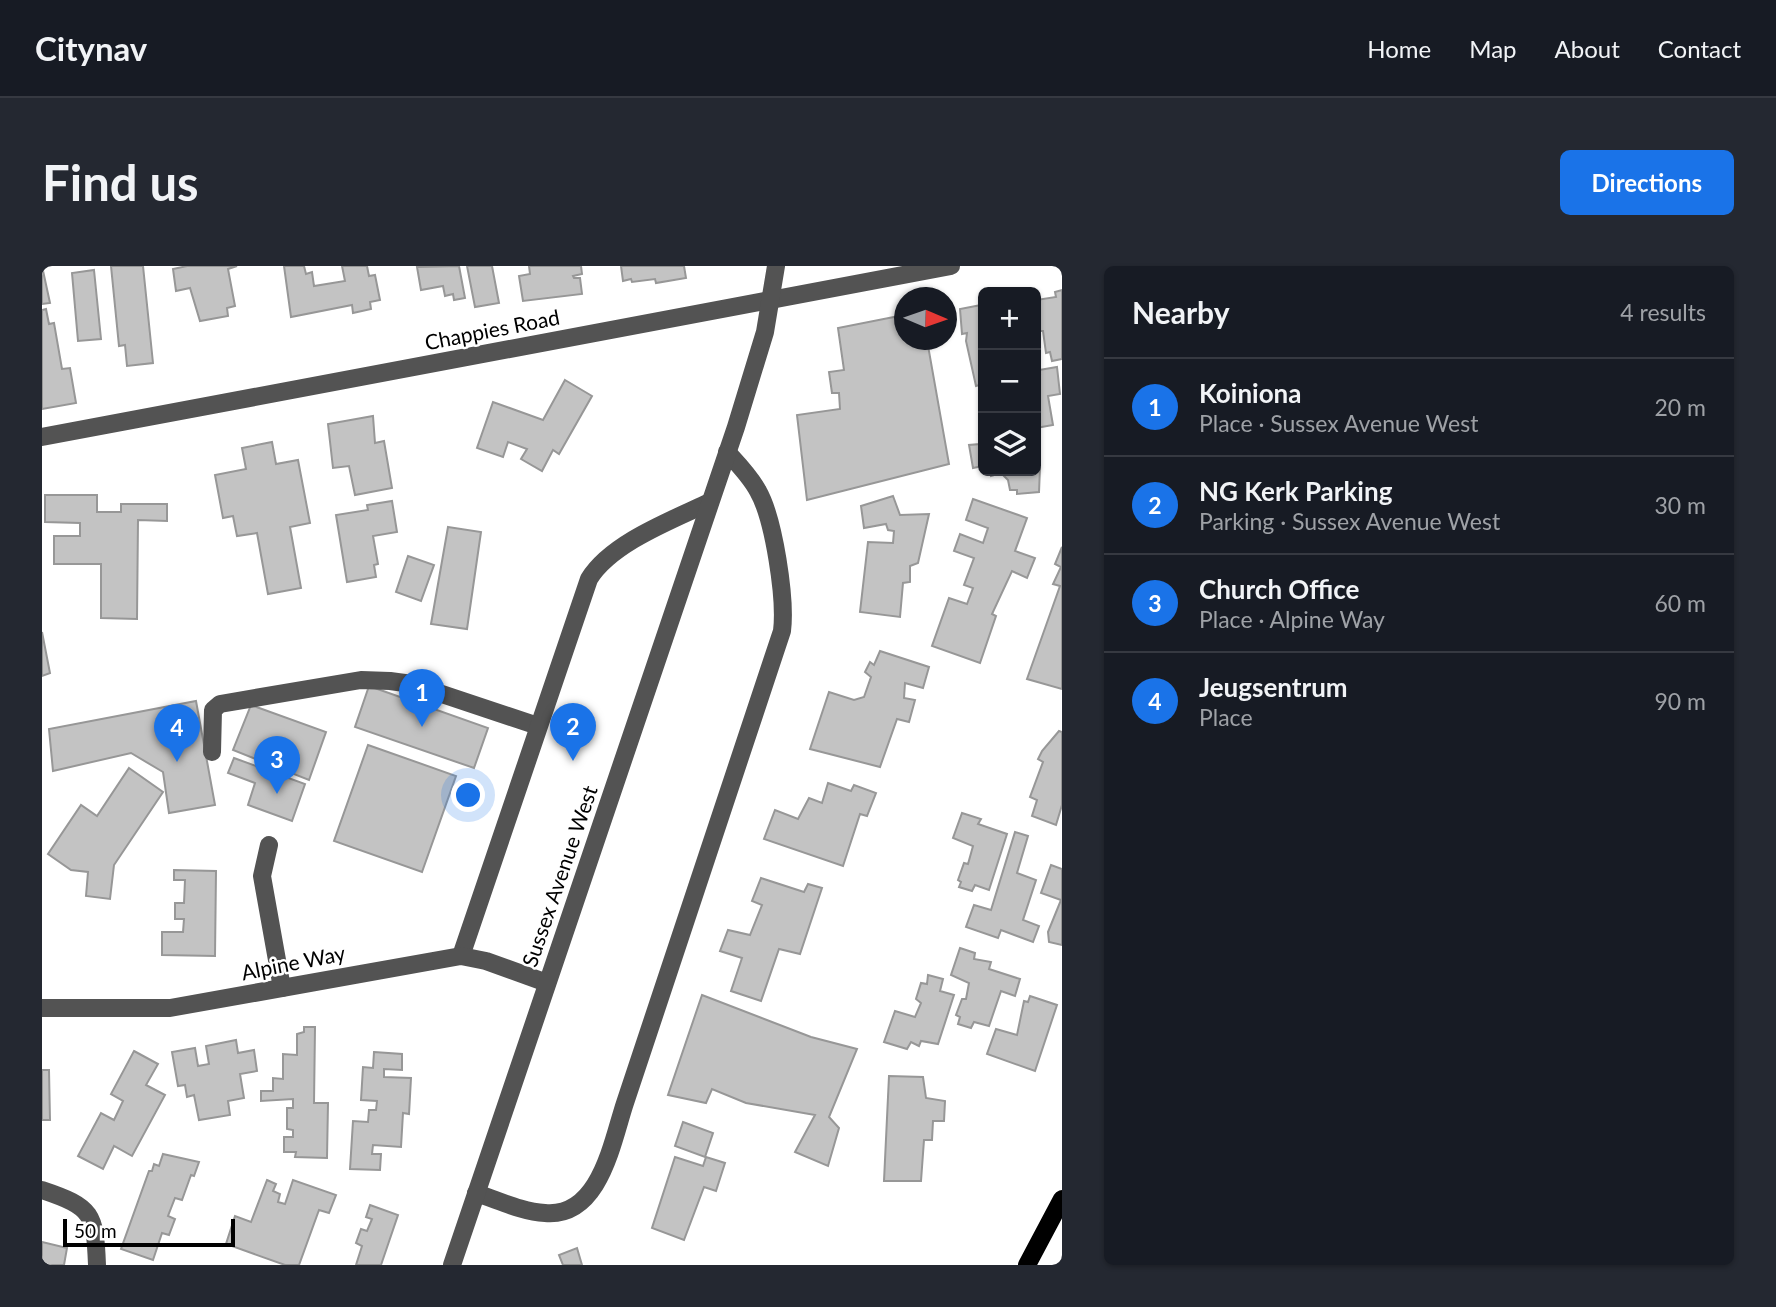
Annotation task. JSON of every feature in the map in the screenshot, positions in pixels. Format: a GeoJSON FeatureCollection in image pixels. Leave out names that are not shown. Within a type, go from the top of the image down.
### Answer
{"type":"FeatureCollection","features":[{"type":"Feature","properties":{"kind":"main road"},"geometry":{"type":"LineString","coordinates":[[1027,1265],[1062,1199]]}},
{"type":"Feature","properties":{"kind":"street","name":"Sussex Avenue West"},"geometry":{"type":"LineString","coordinates":[[452,1265],[752,375],[772,298],[776,266]]}},
{"type":"Feature","properties":{"kind":"street","name":"Chappies Road"},"geometry":{"type":"LineString","coordinates":[[42,437],[951,266]]}},
{"type":"Feature","properties":{"kind":"street"},"geometry":{"type":"LineString","coordinates":[[476,1193],[541,1213],[559,1212],[578,1204],[598,1180],[625,1103],[782,631],[781,589],[764,504],[753,482],[727,452]]}},
{"type":"Feature","properties":{"kind":"street"},"geometry":{"type":"LineString","coordinates":[[461,956],[585,590],[596,568],[626,546],[710,502]]}},
{"type":"Feature","properties":{"kind":"street"},"geometry":{"type":"LineString","coordinates":[[212,752],[213,710],[220,704],[361,680],[412,684],[538,726]]}},
{"type":"Feature","properties":{"kind":"street"},"geometry":{"type":"LineString","coordinates":[[269,845],[262,876],[282,988]]}},
{"type":"Feature","properties":{"kind":"street","name":"Alpine Way"},"geometry":{"type":"LineString","coordinates":[[42,1008],[170,1008],[461,956],[486,961],[547,983]]}},
{"type":"Feature","properties":{"kind":"street"},"geometry":{"type":"LineString","coordinates":[[42,1190],[79,1206],[92,1219],[97,1265]]}},
{"type":"Feature","properties":{"kind":"building"},"geometry":{"type":"Polygon","coordinates":[[[42,266],[50,303],[42,304],[42,266]]]}},
{"type":"Feature","properties":{"kind":"building"},"geometry":{"type":"Polygon","coordinates":[[[111,266],[143,266],[153,363],[127,366],[125,345],[119,346],[111,266]]]}},
{"type":"Feature","properties":{"kind":"building"},"geometry":{"type":"Polygon","coordinates":[[[187,266],[237,266],[228,269],[235,306],[227,308],[228,316],[200,321],[190,288],[176,291],[173,269],[187,266]]]}},
{"type":"Feature","properties":{"kind":"building"},"geometry":{"type":"Polygon","coordinates":[[[284,266],[304,266],[306,274],[312,272],[314,286],[345,281],[342,266],[367,266],[369,276],[375,275],[380,300],[370,302],[371,309],[353,313],[352,305],[291,317],[284,266]]]}},
{"type":"Feature","properties":{"kind":"building"},"geometry":{"type":"Polygon","coordinates":[[[459,266],[465,298],[454,300],[453,294],[445,296],[443,286],[421,290],[417,267],[459,266]]]}},
{"type":"Feature","properties":{"kind":"building"},"geometry":{"type":"Polygon","coordinates":[[[467,266],[492,266],[499,303],[475,307],[467,266]]]}},
{"type":"Feature","properties":{"kind":"building"},"geometry":{"type":"Polygon","coordinates":[[[529,266],[581,266],[582,274],[573,276],[580,278],[582,294],[523,301],[519,276],[530,274],[529,266]]]}},
{"type":"Feature","properties":{"kind":"building"},"geometry":{"type":"Polygon","coordinates":[[[621,266],[684,266],[686,278],[656,283],[655,279],[623,281],[621,266]]]}},
{"type":"Feature","properties":{"kind":"building"},"geometry":{"type":"Polygon","coordinates":[[[94,270],[101,339],[78,341],[72,273],[94,270]]]}},
{"type":"Feature","properties":{"kind":"building"},"geometry":{"type":"Polygon","coordinates":[[[1062,290],[1062,359],[1052,361],[1050,352],[1046,353],[1041,331],[1041,299],[1056,297],[1055,292],[1062,290]]]}},
{"type":"Feature","properties":{"kind":"building"},"geometry":{"type":"Polygon","coordinates":[[[978,306],[976,386],[966,341],[967,333],[962,334],[960,309],[978,306]]]}},
{"type":"Feature","properties":{"kind":"building"},"geometry":{"type":"Polygon","coordinates":[[[46,309],[49,324],[54,323],[62,369],[70,368],[76,403],[42,409],[42,310],[46,309]]]}},
{"type":"Feature","properties":{"kind":"building"},"geometry":{"type":"Polygon","coordinates":[[[894,317],[894,350],[929,350],[949,464],[807,500],[797,415],[840,409],[839,393],[832,393],[829,372],[844,370],[838,328],[894,317]]]}},
{"type":"Feature","properties":{"kind":"building"},"geometry":{"type":"Polygon","coordinates":[[[1057,367],[1060,394],[1048,396],[1053,425],[1041,427],[1041,413],[1041,370],[1057,367]]]}},
{"type":"Feature","properties":{"kind":"building"},"geometry":{"type":"Polygon","coordinates":[[[565,380],[592,396],[559,454],[553,450],[542,471],[521,459],[527,449],[508,442],[503,457],[477,448],[493,402],[543,420],[565,380]]]}},
{"type":"Feature","properties":{"kind":"building"},"geometry":{"type":"Polygon","coordinates":[[[373,416],[375,443],[384,441],[392,488],[355,495],[349,466],[333,468],[328,424],[373,416]]]}},
{"type":"Feature","properties":{"kind":"building"},"geometry":{"type":"Polygon","coordinates":[[[272,442],[276,464],[298,460],[310,523],[290,527],[301,588],[268,594],[257,533],[237,536],[233,516],[223,518],[215,475],[246,469],[242,448],[272,442]]]}},
{"type":"Feature","properties":{"kind":"building"},"geometry":{"type":"Polygon","coordinates":[[[978,444],[978,467],[973,468],[969,445],[978,444]]]}},
{"type":"Feature","properties":{"kind":"building"},"geometry":{"type":"Polygon","coordinates":[[[1004,476],[1040,476],[1039,492],[1017,494],[1017,490],[1010,490],[1008,480],[1004,476]]]}},
{"type":"Feature","properties":{"kind":"building"},"geometry":{"type":"Polygon","coordinates":[[[45,495],[97,495],[97,512],[121,512],[121,504],[167,504],[167,521],[138,520],[137,619],[101,618],[101,564],[54,564],[54,536],[80,536],[80,523],[45,522],[45,495]]]}},
{"type":"Feature","properties":{"kind":"building"},"geometry":{"type":"Polygon","coordinates":[[[893,496],[900,515],[929,514],[918,563],[910,566],[910,582],[903,583],[900,617],[860,612],[868,542],[893,543],[894,531],[888,530],[886,524],[864,528],[861,506],[893,496]]]}},
{"type":"Feature","properties":{"kind":"building"},"geometry":{"type":"Polygon","coordinates":[[[973,499],[1027,518],[1015,551],[1035,558],[1027,578],[1012,571],[992,614],[996,616],[980,663],[932,646],[949,598],[967,604],[973,588],[964,585],[974,558],[954,551],[960,534],[983,543],[988,528],[966,520],[973,499]]]}},
{"type":"Feature","properties":{"kind":"building"},"geometry":{"type":"Polygon","coordinates":[[[392,501],[397,532],[373,536],[378,564],[374,565],[376,577],[347,582],[336,515],[368,510],[367,505],[392,501]]]}},
{"type":"Feature","properties":{"kind":"building"},"geometry":{"type":"Polygon","coordinates":[[[448,527],[481,532],[467,629],[431,624],[448,527]]]}},
{"type":"Feature","properties":{"kind":"building"},"geometry":{"type":"Polygon","coordinates":[[[1062,547],[1062,689],[1027,679],[1060,586],[1053,584],[1061,567],[1055,564],[1062,547]]]}},
{"type":"Feature","properties":{"kind":"building"},"geometry":{"type":"Polygon","coordinates":[[[408,556],[434,565],[421,601],[396,592],[408,556]]]}},
{"type":"Feature","properties":{"kind":"building"},"geometry":{"type":"Polygon","coordinates":[[[42,632],[50,673],[42,676],[42,632]]]}},
{"type":"Feature","properties":{"kind":"building"},"geometry":{"type":"Polygon","coordinates":[[[880,651],[929,667],[923,688],[905,683],[904,698],[915,700],[909,722],[897,719],[880,767],[810,749],[829,692],[854,700],[864,697],[871,677],[865,672],[870,662],[874,665],[880,651]]]}},
{"type":"Feature","properties":{"kind":"building"},"geometry":{"type":"Polygon","coordinates":[[[369,686],[488,728],[474,768],[355,727],[369,686]]]}},
{"type":"Feature","properties":{"kind":"building"},"geometry":{"type":"Polygon","coordinates":[[[196,701],[215,805],[169,813],[163,772],[131,753],[53,771],[49,729],[196,701]]]}},
{"type":"Feature","properties":{"kind":"building"},"geometry":{"type":"Polygon","coordinates":[[[251,705],[326,732],[309,780],[233,750],[251,705]]]}},
{"type":"Feature","properties":{"kind":"building"},"geometry":{"type":"Polygon","coordinates":[[[1059,731],[1062,732],[1062,805],[1056,825],[1032,816],[1037,800],[1030,797],[1043,762],[1038,759],[1059,731]]]}},
{"type":"Feature","properties":{"kind":"building"},"geometry":{"type":"Polygon","coordinates":[[[368,745],[456,776],[422,872],[334,841],[368,745]]]}},
{"type":"Feature","properties":{"kind":"building"},"geometry":{"type":"Polygon","coordinates":[[[234,758],[305,784],[292,821],[248,805],[255,783],[228,773],[234,758]]]}},
{"type":"Feature","properties":{"kind":"building"},"geometry":{"type":"Polygon","coordinates":[[[129,768],[163,792],[114,865],[110,899],[86,896],[88,872],[71,870],[48,854],[81,805],[97,816],[129,768]]]}},
{"type":"Feature","properties":{"kind":"building"},"geometry":{"type":"Polygon","coordinates":[[[828,783],[851,791],[854,785],[876,793],[867,816],[860,814],[843,866],[764,839],[775,810],[798,819],[809,798],[822,803],[828,783]]]}},
{"type":"Feature","properties":{"kind":"building"},"geometry":{"type":"Polygon","coordinates":[[[962,813],[981,819],[978,824],[1007,834],[989,890],[975,885],[972,891],[959,887],[961,882],[958,880],[964,863],[968,864],[973,846],[953,838],[962,813]]]}},
{"type":"Feature","properties":{"kind":"building"},"geometry":{"type":"Polygon","coordinates":[[[1015,832],[1028,836],[1017,873],[1036,880],[1023,920],[1039,926],[1033,942],[1001,930],[998,938],[966,927],[974,905],[991,910],[1015,832]]]}},
{"type":"Feature","properties":{"kind":"building"},"geometry":{"type":"Polygon","coordinates":[[[1051,865],[1062,869],[1062,945],[1049,942],[1048,932],[1061,900],[1041,893],[1051,865]]]}},
{"type":"Feature","properties":{"kind":"building"},"geometry":{"type":"Polygon","coordinates":[[[174,870],[216,871],[215,956],[162,955],[162,932],[183,932],[184,919],[175,919],[175,903],[184,903],[185,880],[174,880],[174,870]]]}},
{"type":"Feature","properties":{"kind":"building"},"geometry":{"type":"Polygon","coordinates":[[[761,878],[804,892],[808,884],[822,888],[800,954],[779,949],[761,1001],[731,991],[742,958],[720,951],[728,930],[750,935],[762,905],[752,901],[761,878]]]}},
{"type":"Feature","properties":{"kind":"building"},"geometry":{"type":"Polygon","coordinates":[[[960,948],[975,953],[974,959],[991,962],[989,969],[1020,979],[1015,996],[1001,991],[989,1026],[974,1022],[971,1028],[958,1024],[960,1017],[956,1015],[962,999],[966,999],[969,983],[951,975],[960,948]]]}},
{"type":"Feature","properties":{"kind":"building"},"geometry":{"type":"Polygon","coordinates":[[[928,975],[943,979],[940,991],[954,995],[938,1044],[921,1041],[919,1046],[911,1042],[907,1049],[884,1042],[895,1011],[915,1017],[921,1003],[916,999],[921,983],[927,984],[928,975]]]}},
{"type":"Feature","properties":{"kind":"building"},"geometry":{"type":"Polygon","coordinates":[[[702,995],[811,1037],[857,1049],[829,1117],[839,1128],[828,1166],[795,1152],[815,1115],[746,1103],[712,1089],[706,1103],[668,1095],[702,995]]]}},
{"type":"Feature","properties":{"kind":"building"},"geometry":{"type":"Polygon","coordinates":[[[1030,996],[1057,1005],[1035,1071],[987,1054],[996,1029],[1017,1035],[1024,1001],[1028,1002],[1030,996]]]}},
{"type":"Feature","properties":{"kind":"building"},"geometry":{"type":"Polygon","coordinates":[[[304,1027],[315,1027],[314,1103],[328,1103],[327,1158],[295,1157],[296,1152],[284,1152],[284,1137],[293,1137],[293,1130],[287,1129],[287,1108],[293,1108],[293,1099],[261,1101],[261,1091],[273,1091],[273,1078],[283,1079],[283,1054],[297,1055],[297,1034],[304,1032],[304,1027]]]}},
{"type":"Feature","properties":{"kind":"building"},"geometry":{"type":"Polygon","coordinates":[[[236,1040],[238,1053],[254,1050],[257,1071],[240,1074],[244,1098],[228,1101],[230,1115],[199,1120],[194,1095],[187,1097],[185,1085],[178,1086],[172,1052],[195,1048],[198,1066],[209,1064],[206,1046],[236,1040]]]}},
{"type":"Feature","properties":{"kind":"building"},"geometry":{"type":"Polygon","coordinates":[[[134,1051],[158,1064],[146,1085],[165,1095],[132,1156],[114,1146],[103,1169],[78,1156],[101,1113],[114,1120],[123,1101],[111,1094],[134,1051]]]}},
{"type":"Feature","properties":{"kind":"building"},"geometry":{"type":"Polygon","coordinates":[[[374,1052],[402,1054],[402,1070],[384,1069],[384,1077],[411,1078],[409,1114],[403,1113],[401,1147],[373,1145],[372,1154],[381,1154],[380,1170],[350,1169],[353,1121],[368,1122],[369,1110],[376,1110],[377,1101],[361,1100],[363,1067],[373,1068],[374,1052]]]}},
{"type":"Feature","properties":{"kind":"building"},"geometry":{"type":"Polygon","coordinates":[[[42,1070],[49,1070],[50,1120],[42,1120],[42,1070]]]}},
{"type":"Feature","properties":{"kind":"building"},"geometry":{"type":"Polygon","coordinates":[[[889,1076],[923,1077],[926,1098],[945,1101],[944,1121],[933,1121],[932,1140],[924,1140],[921,1181],[884,1181],[889,1076]]]}},
{"type":"Feature","properties":{"kind":"building"},"geometry":{"type":"Polygon","coordinates":[[[683,1122],[713,1133],[705,1157],[675,1146],[683,1122]]]}},
{"type":"Feature","properties":{"kind":"building"},"geometry":{"type":"Polygon","coordinates":[[[163,1154],[199,1162],[182,1200],[175,1198],[168,1216],[175,1219],[169,1235],[162,1233],[153,1260],[121,1249],[149,1171],[152,1171],[154,1164],[159,1166],[163,1154]]]}},
{"type":"Feature","properties":{"kind":"building"},"geometry":{"type":"Polygon","coordinates":[[[675,1157],[703,1166],[706,1157],[725,1163],[716,1191],[704,1187],[684,1240],[652,1228],[675,1157]]]}},
{"type":"Feature","properties":{"kind":"building"},"geometry":{"type":"Polygon","coordinates":[[[267,1180],[276,1184],[273,1191],[280,1194],[278,1202],[285,1204],[293,1180],[336,1195],[329,1213],[319,1210],[299,1265],[285,1265],[226,1244],[235,1216],[251,1222],[267,1180]]]}},
{"type":"Feature","properties":{"kind":"building"},"geometry":{"type":"Polygon","coordinates":[[[370,1205],[398,1215],[381,1265],[356,1265],[362,1246],[356,1243],[361,1229],[367,1231],[372,1219],[366,1217],[370,1205]]]}},
{"type":"Feature","properties":{"kind":"building"},"geometry":{"type":"Polygon","coordinates":[[[42,1242],[67,1248],[64,1265],[42,1265],[42,1242]]]}},
{"type":"Feature","properties":{"kind":"building"},"geometry":{"type":"Polygon","coordinates":[[[577,1248],[582,1265],[563,1265],[559,1255],[577,1248]]]}},
{"type":"Feature","properties":{"kind":"place","name":"Koiniona"},"geometry":{"type":"Point","coordinates":[422,727]}},
{"type":"Feature","properties":{"kind":"place","name":"NG Kerk Parking"},"geometry":{"type":"Point","coordinates":[573,761]}},
{"type":"Feature","properties":{"kind":"place","name":"Jeugsentrum"},"geometry":{"type":"Point","coordinates":[177,762]}},
{"type":"Feature","properties":{"kind":"place","name":"Church Office"},"geometry":{"type":"Point","coordinates":[277,794]}}]}
